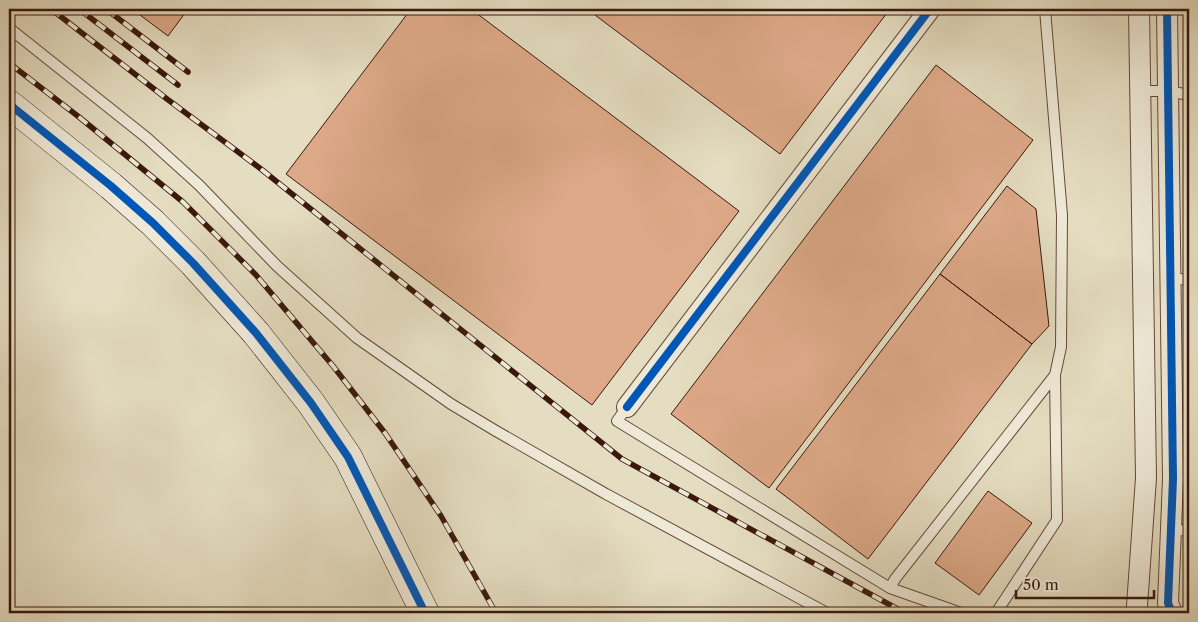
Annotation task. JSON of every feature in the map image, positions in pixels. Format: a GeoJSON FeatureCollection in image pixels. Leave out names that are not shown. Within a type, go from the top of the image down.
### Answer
{"type":"FeatureCollection","features":[{"type":"Feature","properties":{"kind":"street"},"geometry":{"type":"LineString","coordinates":[[627,406],[930,9]]}},
{"type":"Feature","properties":{"kind":"street"},"geometry":{"type":"LineString","coordinates":[[1137,611],[1146,478],[1140,9]]}},
{"type":"Feature","properties":{"kind":"street"},"geometry":{"type":"LineString","coordinates":[[1167,9],[1168,91],[1180,279],[1174,479],[1180,530],[1168,603],[1172,613]]}},
{"type":"Feature","properties":{"kind":"street"},"geometry":{"type":"LineString","coordinates":[[9,104],[111,186],[153,223],[193,263],[256,334],[311,403],[348,457],[425,613]]}},
{"type":"Feature","properties":{"kind":"lane"},"geometry":{"type":"LineString","coordinates":[[996,613],[1057,520],[1055,375],[1061,347],[1062,215],[1045,9]]}},
{"type":"Feature","properties":{"kind":"lane"},"geometry":{"type":"LineString","coordinates":[[9,28],[147,138],[199,185],[277,266],[357,338],[451,404],[496,431],[606,494],[827,613]]}},
{"type":"Feature","properties":{"kind":"lane"},"geometry":{"type":"LineString","coordinates":[[1140,91],[1168,91],[1189,95]]}},
{"type":"Feature","properties":{"kind":"lane"},"geometry":{"type":"LineString","coordinates":[[890,588],[1055,375]]}},
{"type":"Feature","properties":{"kind":"lane"},"geometry":{"type":"LineString","coordinates":[[627,406],[616,421],[890,588],[961,613]]}},
{"type":"Feature","properties":{"kind":"building"},"geometry":{"type":"Polygon","coordinates":[[[132,9],[188,9],[168,36],[132,9]]]}},
{"type":"Feature","properties":{"kind":"building"},"geometry":{"type":"Polygon","coordinates":[[[411,9],[471,9],[739,211],[592,405],[286,174],[411,9]]]}},
{"type":"Feature","properties":{"kind":"building"},"geometry":{"type":"Polygon","coordinates":[[[587,9],[890,9],[780,154],[587,9]]]}},
{"type":"Feature","properties":{"kind":"building"},"geometry":{"type":"Polygon","coordinates":[[[936,65],[1033,140],[769,488],[671,414],[936,65]]]}},
{"type":"Feature","properties":{"kind":"building"},"geometry":{"type":"Polygon","coordinates":[[[1007,186],[1036,209],[1049,326],[1032,344],[940,274],[1007,186]]]}},
{"type":"Feature","properties":{"kind":"building"},"geometry":{"type":"Polygon","coordinates":[[[940,274],[1032,344],[868,559],[776,489],[940,274]]]}},
{"type":"Feature","properties":{"kind":"building"},"geometry":{"type":"Polygon","coordinates":[[[988,491],[1032,523],[979,595],[935,563],[988,491]]]}},
{"type":"Feature","properties":{"kind":"railway"},"geometry":{"type":"LineString","coordinates":[[51,9],[261,169],[622,459],[905,613]]}},
{"type":"Feature","properties":{"kind":"railway"},"geometry":{"type":"LineString","coordinates":[[79,9],[178,85]]}},
{"type":"Feature","properties":{"kind":"railway"},"geometry":{"type":"LineString","coordinates":[[106,9],[188,72]]}},
{"type":"Feature","properties":{"kind":"railway"},"geometry":{"type":"LineString","coordinates":[[9,63],[183,202],[256,275],[333,366],[385,433],[441,516],[496,613]]}},
{"type":"Feature","properties":{"kind":"cycle path"},"geometry":{"type":"LineString","coordinates":[[627,407],[930,9]]}},
{"type":"Feature","properties":{"kind":"cycle path"},"geometry":{"type":"LineString","coordinates":[[1167,9],[1173,479],[1168,603],[1172,613]]}},
{"type":"Feature","properties":{"kind":"cycle path"},"geometry":{"type":"LineString","coordinates":[[9,104],[111,186],[153,223],[193,263],[256,333],[311,403],[348,457],[425,613]]}}]}
